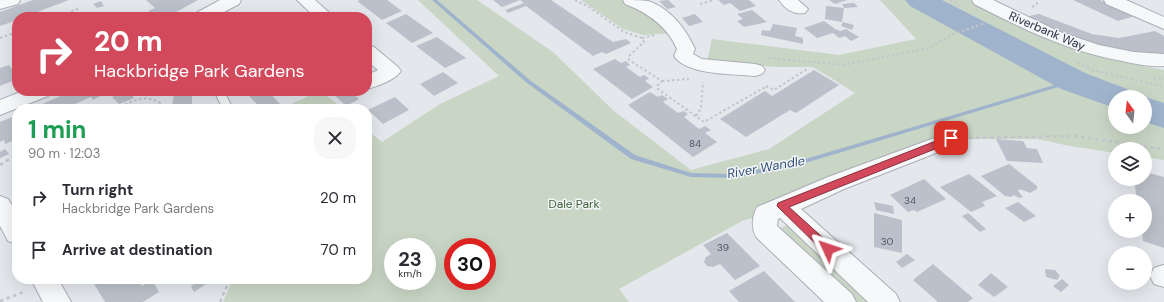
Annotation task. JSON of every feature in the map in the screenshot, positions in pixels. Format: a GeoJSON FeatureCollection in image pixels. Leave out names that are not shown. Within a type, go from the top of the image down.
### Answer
{"type":"FeatureCollection","features":[{"type":"Feature","properties":{"kind":"street"},"geometry":{"type":"LineString","coordinates":[[0,4],[12,0]]}},
{"type":"Feature","properties":{"kind":"street"},"geometry":{"type":"LineString","coordinates":[[211,12],[232,0]]}},
{"type":"Feature","properties":{"kind":"street"},"geometry":{"type":"LineString","coordinates":[[305,0],[319,12]]}},
{"type":"Feature","properties":{"kind":"street"},"geometry":{"type":"LineString","coordinates":[[631,0],[651,8],[674,28],[686,48],[683,56],[698,64],[761,64]]}},
{"type":"Feature","properties":{"kind":"street","name":"Riverbank Way"},"geometry":{"type":"LineString","coordinates":[[980,0],[1034,27],[1078,46],[1120,56],[1164,60]]}},
{"type":"Feature","properties":{"kind":"street"},"geometry":{"type":"LineString","coordinates":[[1112,0],[1164,24]]}},
{"type":"Feature","properties":{"kind":"street"},"geometry":{"type":"LineString","coordinates":[[372,55],[390,71],[372,80]]}},
{"type":"Feature","properties":{"kind":"street"},"geometry":{"type":"LineString","coordinates":[[0,108],[29,96]]}},
{"type":"Feature","properties":{"kind":"street"},"geometry":{"type":"LineString","coordinates":[[842,302],[765,230],[766,214],[782,206],[951,138]]}},
{"type":"Feature","properties":{"kind":"street"},"geometry":{"type":"LineString","coordinates":[[0,206],[12,226]]}},
{"type":"Feature","properties":{"kind":"street"},"geometry":{"type":"LineString","coordinates":[[782,206],[886,302]]}},
{"type":"Feature","properties":{"kind":"path"},"geometry":{"type":"LineString","coordinates":[[575,0],[589,6],[624,32],[642,38],[644,42],[629,56],[629,60],[662,81],[657,86],[658,89],[704,122],[767,86]]}},
{"type":"Feature","properties":{"kind":"path"},"geometry":{"type":"LineString","coordinates":[[700,4],[714,0]]}},
{"type":"Feature","properties":{"kind":"path"},"geometry":{"type":"LineString","coordinates":[[72,12],[78,10]]}},
{"type":"Feature","properties":{"kind":"path"},"geometry":{"type":"LineString","coordinates":[[761,64],[844,65],[929,48],[951,35],[986,23]]}},
{"type":"Feature","properties":{"kind":"path"},"geometry":{"type":"LineString","coordinates":[[0,38],[12,34]]}},
{"type":"Feature","properties":{"kind":"path"},"geometry":{"type":"LineString","coordinates":[[696,116],[701,108],[704,80]]}},
{"type":"Feature","properties":{"kind":"path"},"geometry":{"type":"LineString","coordinates":[[127,104],[135,100],[146,98],[156,99],[160,104]]}},
{"type":"Feature","properties":{"kind":"path"},"geometry":{"type":"LineString","coordinates":[[951,138],[1075,136],[1164,149]]}},
{"type":"Feature","properties":{"kind":"path"},"geometry":{"type":"LineString","coordinates":[[0,165],[12,157]]}},
{"type":"Feature","properties":{"kind":"path"},"geometry":{"type":"LineString","coordinates":[[220,302],[228,284]]}},
{"type":"Feature","properties":{"kind":"path"},"geometry":{"type":"LineString","coordinates":[[0,301],[49,288]]}},
{"type":"Feature","properties":{"kind":"green space","name":"Dale Park"},"geometry":{"type":"Polygon","coordinates":[[[418,0],[477,0],[553,52],[614,111],[691,170],[769,149],[855,93],[813,67],[778,67],[707,62],[712,39],[839,55],[916,39],[880,0],[972,0],[1061,43],[1133,64],[1164,70],[1164,160],[1152,158],[1152,142],[1108,142],[1108,152],[1037,139],[951,139],[766,214],[742,221],[619,289],[629,302],[223,302],[231,284],[372,284],[372,134],[382,142],[440,104],[499,76],[418,0]]]}},
{"type":"Feature","properties":{"kind":"green space"},"geometry":{"type":"Polygon","coordinates":[[[581,0],[625,0],[674,33],[643,35],[623,29],[581,0]]]}},
{"type":"Feature","properties":{"kind":"green space"},"geometry":{"type":"Polygon","coordinates":[[[308,96],[327,96],[337,104],[292,104],[308,96]]]}},
{"type":"Feature","properties":{"kind":"green space"},"geometry":{"type":"Polygon","coordinates":[[[787,225],[872,302],[851,302],[780,229],[787,225]]]}},
{"type":"Feature","properties":{"kind":"building"},"geometry":{"type":"Polygon","coordinates":[[[33,0],[69,0],[37,12],[12,12],[12,22],[0,26],[0,12],[33,0]]]}},
{"type":"Feature","properties":{"kind":"building"},"geometry":{"type":"Polygon","coordinates":[[[146,0],[198,0],[176,12],[148,11],[155,8],[146,0]]]}},
{"type":"Feature","properties":{"kind":"building"},"geometry":{"type":"Polygon","coordinates":[[[387,0],[402,11],[382,20],[357,1],[387,0]]]}},
{"type":"Feature","properties":{"kind":"building"},"geometry":{"type":"Polygon","coordinates":[[[493,0],[520,0],[502,7],[493,0]]]}},
{"type":"Feature","properties":{"kind":"building"},"geometry":{"type":"Polygon","coordinates":[[[520,0],[551,0],[613,42],[626,39],[631,43],[606,54],[602,52],[593,56],[526,6],[508,13],[505,10],[524,3],[520,0]]]}},
{"type":"Feature","properties":{"kind":"building"},"geometry":{"type":"Polygon","coordinates":[[[668,0],[676,7],[667,9],[659,1],[668,0]]]}},
{"type":"Feature","properties":{"kind":"building"},"geometry":{"type":"Polygon","coordinates":[[[718,0],[749,0],[756,6],[740,11],[730,3],[724,5],[718,0]]]}},
{"type":"Feature","properties":{"kind":"building"},"geometry":{"type":"Polygon","coordinates":[[[829,0],[847,0],[835,4],[829,0]]]}},
{"type":"Feature","properties":{"kind":"building"},"geometry":{"type":"Polygon","coordinates":[[[1073,0],[1100,0],[1135,16],[1118,21],[1073,0]]]}},
{"type":"Feature","properties":{"kind":"building"},"geometry":{"type":"Polygon","coordinates":[[[101,1],[104,6],[97,8],[93,4],[101,1]]]}},
{"type":"Feature","properties":{"kind":"building"},"geometry":{"type":"Polygon","coordinates":[[[854,3],[858,7],[844,8],[842,4],[854,3]]]}},
{"type":"Feature","properties":{"kind":"building"},"geometry":{"type":"Polygon","coordinates":[[[826,6],[844,8],[842,22],[825,19],[826,6]]]}},
{"type":"Feature","properties":{"kind":"building"},"geometry":{"type":"Polygon","coordinates":[[[752,10],[767,22],[744,27],[737,21],[743,19],[737,14],[752,10]]]}},
{"type":"Feature","properties":{"kind":"building"},"geometry":{"type":"Polygon","coordinates":[[[406,14],[433,33],[412,43],[386,23],[406,14]]]}},
{"type":"Feature","properties":{"kind":"building"},"geometry":{"type":"Polygon","coordinates":[[[695,14],[703,22],[689,26],[682,18],[695,14]]]}},
{"type":"Feature","properties":{"kind":"building"},"geometry":{"type":"Polygon","coordinates":[[[1039,14],[1092,34],[1119,38],[1155,31],[1164,36],[1164,55],[1099,49],[1019,18],[1039,14]]]}},
{"type":"Feature","properties":{"kind":"building"},"geometry":{"type":"Polygon","coordinates":[[[824,21],[835,29],[840,31],[846,29],[859,37],[851,41],[845,36],[839,38],[833,33],[817,38],[804,28],[824,21]]]}},
{"type":"Feature","properties":{"kind":"building"},"geometry":{"type":"Polygon","coordinates":[[[843,22],[854,25],[852,30],[841,26],[843,22]]]}},
{"type":"Feature","properties":{"kind":"building"},"geometry":{"type":"Polygon","coordinates":[[[773,24],[797,28],[795,36],[803,38],[803,44],[761,35],[762,30],[770,31],[773,24]]]}},
{"type":"Feature","properties":{"kind":"building"},"geometry":{"type":"Polygon","coordinates":[[[437,37],[466,58],[445,68],[416,46],[437,37]]]}},
{"type":"Feature","properties":{"kind":"building"},"geometry":{"type":"Polygon","coordinates":[[[615,59],[621,63],[626,61],[630,65],[626,67],[640,77],[644,75],[649,78],[645,81],[653,87],[632,99],[593,69],[615,59]]]}},
{"type":"Feature","properties":{"kind":"building"},"geometry":{"type":"Polygon","coordinates":[[[9,65],[12,69],[12,81],[0,86],[0,68],[9,65]]]}},
{"type":"Feature","properties":{"kind":"building"},"geometry":{"type":"Polygon","coordinates":[[[814,70],[839,85],[796,113],[790,110],[746,137],[720,119],[765,91],[772,96],[814,70]]]}},
{"type":"Feature","properties":{"kind":"building"},"geometry":{"type":"Polygon","coordinates":[[[443,72],[458,83],[434,96],[420,84],[443,72]]]}},
{"type":"Feature","properties":{"kind":"building"},"geometry":{"type":"Polygon","coordinates":[[[650,92],[658,97],[662,95],[668,99],[663,102],[678,113],[684,111],[688,114],[684,117],[699,129],[705,126],[711,130],[705,133],[717,142],[693,157],[628,105],[650,92]]]}},
{"type":"Feature","properties":{"kind":"building"},"geometry":{"type":"Polygon","coordinates":[[[61,96],[100,96],[93,100],[91,97],[75,104],[42,104],[61,96]]]}},
{"type":"Feature","properties":{"kind":"building"},"geometry":{"type":"Polygon","coordinates":[[[133,96],[134,98],[119,104],[112,97],[133,96]]]}},
{"type":"Feature","properties":{"kind":"building"},"geometry":{"type":"Polygon","coordinates":[[[173,96],[192,96],[192,104],[173,104],[173,96]]]}},
{"type":"Feature","properties":{"kind":"building"},"geometry":{"type":"Polygon","coordinates":[[[249,96],[273,96],[280,104],[257,104],[249,96]]]}},
{"type":"Feature","properties":{"kind":"building"},"geometry":{"type":"Polygon","coordinates":[[[335,96],[355,96],[359,99],[350,104],[344,104],[335,96]]]}},
{"type":"Feature","properties":{"kind":"building"},"geometry":{"type":"Polygon","coordinates":[[[395,97],[409,110],[383,124],[372,114],[372,108],[395,97]]]}},
{"type":"Feature","properties":{"kind":"building"},"geometry":{"type":"Polygon","coordinates":[[[12,117],[12,141],[5,144],[4,140],[0,142],[0,122],[12,117]]]}},
{"type":"Feature","properties":{"kind":"building"},"geometry":{"type":"Polygon","coordinates":[[[996,139],[1023,141],[1027,148],[1037,149],[1043,163],[1007,161],[996,139]]]}},
{"type":"Feature","properties":{"kind":"building"},"geometry":{"type":"Polygon","coordinates":[[[5,149],[9,154],[0,158],[0,152],[5,149]]]}},
{"type":"Feature","properties":{"kind":"building"},"geometry":{"type":"Polygon","coordinates":[[[1009,164],[1037,186],[1037,189],[1030,193],[1020,189],[1018,191],[1023,197],[1019,198],[1014,195],[1011,197],[1005,196],[981,176],[1009,164]]]}},
{"type":"Feature","properties":{"kind":"building"},"geometry":{"type":"Polygon","coordinates":[[[969,174],[997,196],[982,202],[985,206],[971,212],[940,187],[969,174]]]}},
{"type":"Feature","properties":{"kind":"building"},"geometry":{"type":"Polygon","coordinates":[[[1152,174],[1164,177],[1164,248],[1143,241],[1143,238],[1152,238],[1152,194],[1136,194],[1135,186],[1152,186],[1152,174]]]}},
{"type":"Feature","properties":{"kind":"building"},"geometry":{"type":"Polygon","coordinates":[[[924,179],[946,199],[917,212],[914,210],[908,212],[890,195],[924,179]]]}},
{"type":"Feature","properties":{"kind":"building"},"geometry":{"type":"Polygon","coordinates":[[[874,202],[893,206],[894,214],[876,210],[874,202]]]}},
{"type":"Feature","properties":{"kind":"building"},"geometry":{"type":"Polygon","coordinates":[[[1018,202],[1036,216],[1024,222],[1005,208],[1018,202]]]}},
{"type":"Feature","properties":{"kind":"building"},"geometry":{"type":"Polygon","coordinates":[[[874,213],[902,220],[902,253],[874,247],[874,213]]]}},
{"type":"Feature","properties":{"kind":"building"},"geometry":{"type":"Polygon","coordinates":[[[968,213],[986,229],[980,232],[962,216],[968,213]]]}},
{"type":"Feature","properties":{"kind":"building"},"geometry":{"type":"Polygon","coordinates":[[[727,233],[760,266],[735,280],[720,264],[713,267],[707,266],[704,262],[706,257],[711,254],[703,245],[727,233]]]}},
{"type":"Feature","properties":{"kind":"building"},"geometry":{"type":"Polygon","coordinates":[[[907,254],[915,260],[902,268],[896,262],[907,254]]]}},
{"type":"Feature","properties":{"kind":"building"},"geometry":{"type":"Polygon","coordinates":[[[933,264],[973,298],[968,302],[938,302],[913,280],[933,264]]]}},
{"type":"Feature","properties":{"kind":"building"},"geometry":{"type":"Polygon","coordinates":[[[1045,269],[1055,270],[1060,276],[1057,280],[1046,277],[1045,269]]]}},
{"type":"Feature","properties":{"kind":"building"},"geometry":{"type":"Polygon","coordinates":[[[764,271],[795,302],[739,302],[729,291],[764,271]]]}},
{"type":"Feature","properties":{"kind":"building"},"geometry":{"type":"Polygon","coordinates":[[[991,273],[1008,287],[994,297],[978,285],[991,273]]]}},
{"type":"Feature","properties":{"kind":"building"},"geometry":{"type":"Polygon","coordinates":[[[1062,279],[1069,285],[1061,292],[1053,286],[1062,279]]]}},
{"type":"Feature","properties":{"kind":"building"},"geometry":{"type":"Polygon","coordinates":[[[94,284],[141,284],[142,286],[145,284],[154,284],[159,292],[143,302],[105,302],[94,284]]]}},
{"type":"Feature","properties":{"kind":"building"},"geometry":{"type":"Polygon","coordinates":[[[194,284],[206,284],[194,292],[191,286],[194,284]]]}},
{"type":"Feature","properties":{"kind":"waterway","name":"River Wandle"},"geometry":{"type":"LineString","coordinates":[[434,0],[529,82],[633,157],[691,175],[733,176],[792,165],[1073,81]]}},
{"type":"Feature","properties":{"kind":"waterway","name":"River Wandle"},"geometry":{"type":"LineString","coordinates":[[920,0],[1073,81],[1108,94]]}},
{"type":"Feature","properties":{"kind":"waterway","name":"River Wandle"},"geometry":{"type":"LineString","coordinates":[[1152,112],[1164,116]]}},
{"type":"Feature","properties":{"kind":"route"},"geometry":{"type":"LineString","coordinates":[[828,249],[782,206],[951,138]]}}]}
